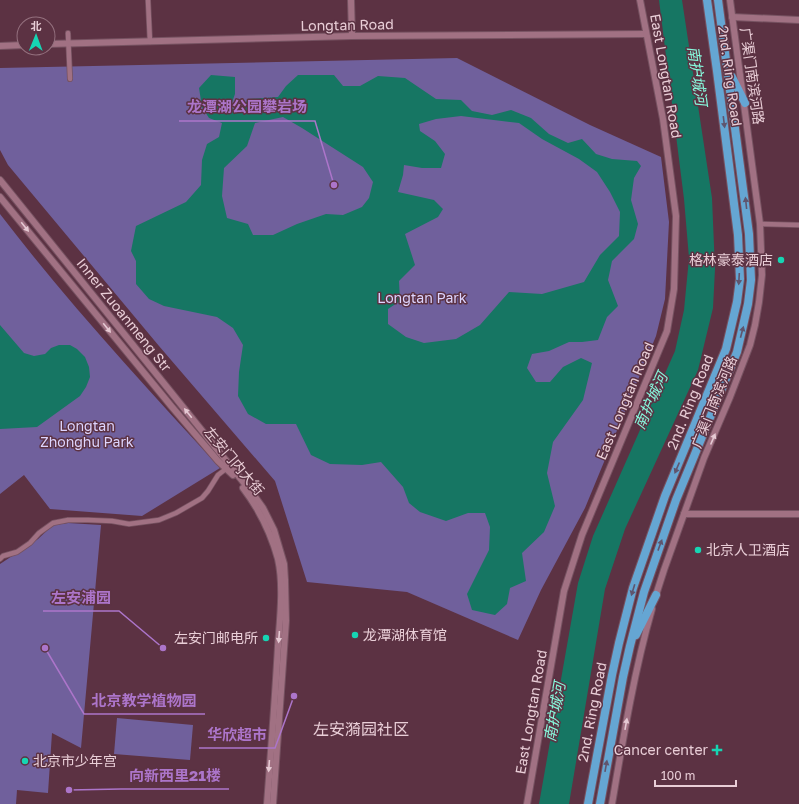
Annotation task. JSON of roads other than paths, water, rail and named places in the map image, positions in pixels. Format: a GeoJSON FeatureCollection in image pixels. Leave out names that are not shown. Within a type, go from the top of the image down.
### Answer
{"type":"FeatureCollection","features":[{"type":"Feature","properties":{"kind":"highway","name":"2nd. Ring Road"},"geometry":{"type":"LineString","coordinates":[[588,804],[618,643],[633,588],[665,496],[726,349],[737,302],[740,279],[738,235],[707,0]]}},
{"type":"Feature","properties":{"kind":"highway","name":"2nd. Ring Road"},"geometry":{"type":"LineString","coordinates":[[600,804],[615,712],[630,646],[650,572],[676,500],[737,352],[748,304],[751,280],[749,234],[718,0]]}},
{"type":"Feature","properties":{"kind":"highway"},"geometry":{"type":"LineString","coordinates":[[728,70],[745,103]]}},
{"type":"Feature","properties":{"kind":"highway"},"geometry":{"type":"LineString","coordinates":[[630,646],[656,595]]}},
{"type":"Feature","properties":{"kind":"highway"},"geometry":{"type":"LineString","coordinates":[[602,788],[605,804]]}},
{"type":"Feature","properties":{"kind":"street"},"geometry":{"type":"LineString","coordinates":[[148,0],[150,42]]}},
{"type":"Feature","properties":{"kind":"street"},"geometry":{"type":"LineString","coordinates":[[351,0],[352,36]]}},
{"type":"Feature","properties":{"kind":"street","name":"East Longtan Road"},"geometry":{"type":"LineString","coordinates":[[527,804],[564,591],[582,535],[667,331],[674,290],[676,216],[663,119],[640,0]]}},
{"type":"Feature","properties":{"kind":"street","name":"广渠门南滨河路"},"geometry":{"type":"LineString","coordinates":[[612,804],[635,680],[656,595],[704,458],[750,345],[755,325],[762,275],[760,224],[730,0]]}},
{"type":"Feature","properties":{"kind":"street"},"geometry":{"type":"LineString","coordinates":[[732,17],[799,20]]}},
{"type":"Feature","properties":{"kind":"street"},"geometry":{"type":"LineString","coordinates":[[68,33],[70,79]]}},
{"type":"Feature","properties":{"kind":"street","name":"Longtan Road"},"geometry":{"type":"LineString","coordinates":[[56,44],[352,36],[646,34]]}},
{"type":"Feature","properties":{"kind":"street"},"geometry":{"type":"LineString","coordinates":[[0,46],[16,45]]}},
{"type":"Feature","properties":{"kind":"street","name":"Inner Zuoanmeng Str"},"geometry":{"type":"LineString","coordinates":[[0,180],[228,467]]}},
{"type":"Feature","properties":{"kind":"street","name":"左安门内大街"},"geometry":{"type":"LineString","coordinates":[[0,197],[172,407],[218,461],[228,467],[263,508],[274,530],[284,564],[286,621],[273,804]]}},
{"type":"Feature","properties":{"kind":"street"},"geometry":{"type":"LineString","coordinates":[[760,224],[799,225]]}},
{"type":"Feature","properties":{"kind":"street"},"geometry":{"type":"LineString","coordinates":[[0,559],[3,556],[17,552],[53,523],[68,520],[88,520],[112,521],[130,524],[159,520],[176,513],[202,498],[218,475],[228,467]]}},
{"type":"Feature","properties":{"kind":"street","name":"左安门内大街"},"geometry":{"type":"LineString","coordinates":[[228,467],[257,507],[278,559],[280,573],[280,619],[267,804]]}},
{"type":"Feature","properties":{"kind":"street"},"geometry":{"type":"LineString","coordinates":[[684,514],[799,514]]}},
{"type":"Feature","properties":{"kind":"place","name":"龙潭湖公园攀岩场"},"geometry":{"type":"Point","coordinates":[334,185]}},
{"type":"Feature","properties":{"kind":"place","name":"格林豪泰酒店"},"geometry":{"type":"Point","coordinates":[781,260]}},
{"type":"Feature","properties":{"kind":"place","name":"北京人卫酒店"},"geometry":{"type":"Point","coordinates":[698,550]}},
{"type":"Feature","properties":{"kind":"place","name":"龙潭湖体育馆"},"geometry":{"type":"Point","coordinates":[355,635]}},
{"type":"Feature","properties":{"kind":"place","name":"左安门邮电所"},"geometry":{"type":"Point","coordinates":[266,638]}},
{"type":"Feature","properties":{"kind":"place","name":"北京教学植物园"},"geometry":{"type":"Point","coordinates":[45,648]}},
{"type":"Feature","properties":{"kind":"place","name":"左安浦园"},"geometry":{"type":"Point","coordinates":[163,648]}},
{"type":"Feature","properties":{"kind":"place","name":"华欣超市"},"geometry":{"type":"Point","coordinates":[294,696]}},
{"type":"Feature","properties":{"kind":"place","name":"Cancer center"},"geometry":{"type":"Point","coordinates":[717,750]}},
{"type":"Feature","properties":{"kind":"place","name":"北京市少年宫"},"geometry":{"type":"Point","coordinates":[25,761]}},
{"type":"Feature","properties":{"kind":"place","name":"向新西里21楼"},"geometry":{"type":"Point","coordinates":[69,790]}},
{"type":"Feature","properties":{"kind":"district","name":"左安漪园社区"},"geometry":{"type":"Point","coordinates":[361,729]}},
{"type":"Feature","properties":{"kind":"water label","name":"南护城河"},"geometry":{"type":"Point","coordinates":[697,76]}},
{"type":"Feature","properties":{"kind":"water label","name":"南护城河"},"geometry":{"type":"Point","coordinates":[651,401]}},
{"type":"Feature","properties":{"kind":"water label","name":"南护城河"},"geometry":{"type":"Point","coordinates":[555,712]}},
{"type":"Feature","properties":{"kind":"park label","name":"Longtan Park"},"geometry":{"type":"Point","coordinates":[422,298]}},
{"type":"Feature","properties":{"kind":"park label","name":"Longtan Zhonghu Park"},"geometry":{"type":"Point","coordinates":[87,434]}}]}
